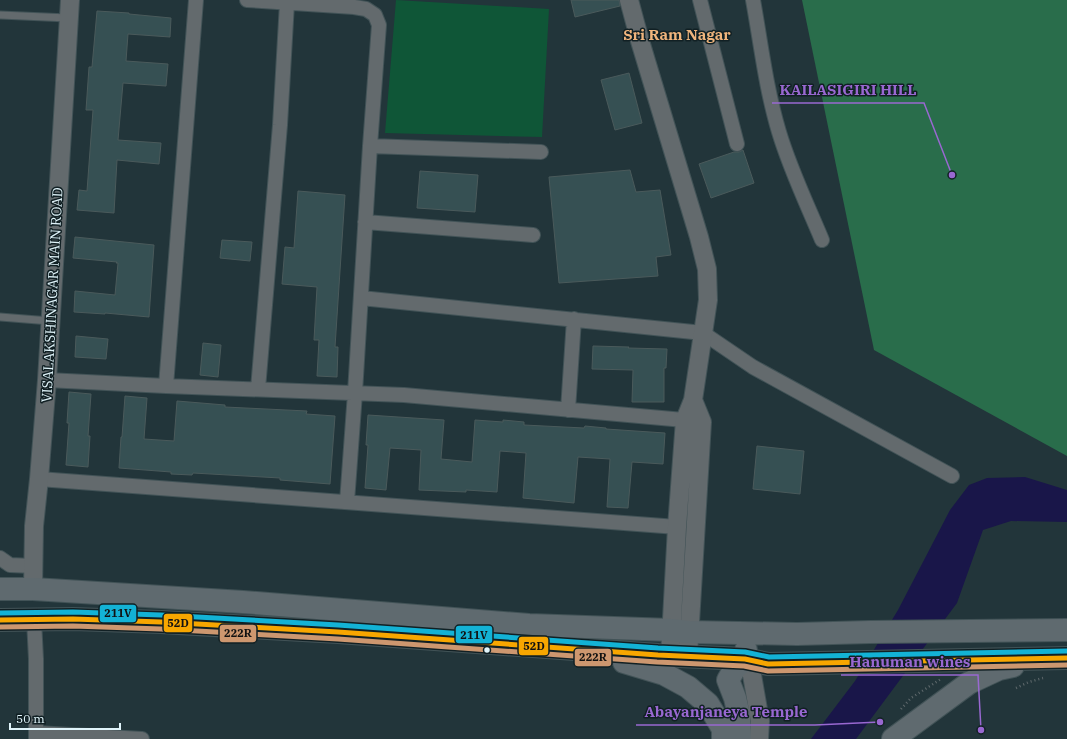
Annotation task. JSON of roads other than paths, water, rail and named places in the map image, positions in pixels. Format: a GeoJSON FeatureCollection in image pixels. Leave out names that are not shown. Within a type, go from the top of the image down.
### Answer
{"type":"FeatureCollection","features":[{"type":"Feature","properties":{"kind":"main road"},"geometry":{"type":"LineString","coordinates":[[0,589],[33,589],[244,602],[529,625],[680,631],[797,634],[1067,630]]}},
{"type":"Feature","properties":{"kind":"main road"},"geometry":{"type":"LineString","coordinates":[[0,620],[73,619],[161,622],[338,632],[584,650],[745,659],[768,664],[856,662],[939,669],[1046,667]]}},
{"type":"Feature","properties":{"kind":"main road"},"geometry":{"type":"LineString","coordinates":[[740,739],[739,715],[735,698],[728,680],[735,668],[745,659],[748,633]]}},
{"type":"Feature","properties":{"kind":"main road"},"geometry":{"type":"LineString","coordinates":[[584,650],[664,674],[688,687],[708,704],[723,729],[723,739]]}},
{"type":"Feature","properties":{"kind":"main road"},"geometry":{"type":"LineString","coordinates":[[893,739],[969,683],[999,669],[1046,667],[1067,658]]}},
{"type":"Feature","properties":{"kind":"street","name":"VISALAKSHINAGAR MAIN ROAD"},"geometry":{"type":"LineString","coordinates":[[33,589],[34,526],[47,380],[70,0]]}},
{"type":"Feature","properties":{"kind":"street"},"geometry":{"type":"LineString","coordinates":[[166,386],[196,0]]}},
{"type":"Feature","properties":{"kind":"street"},"geometry":{"type":"LineString","coordinates":[[247,0],[366,9],[375,15],[379,25],[347,502]]}},
{"type":"Feature","properties":{"kind":"street"},"geometry":{"type":"LineString","coordinates":[[629,0],[699,237],[707,269],[708,300],[693,400],[694,421],[679,656]]}},
{"type":"Feature","properties":{"kind":"street"},"geometry":{"type":"LineString","coordinates":[[700,0],[737,144]]}},
{"type":"Feature","properties":{"kind":"street"},"geometry":{"type":"LineString","coordinates":[[753,0],[771,101],[779,132],[790,164],[822,240]]}},
{"type":"Feature","properties":{"kind":"street"},"geometry":{"type":"LineString","coordinates":[[258,389],[280,125],[287,3]]}},
{"type":"Feature","properties":{"kind":"street"},"geometry":{"type":"LineString","coordinates":[[370,146],[541,152]]}},
{"type":"Feature","properties":{"kind":"street"},"geometry":{"type":"LineString","coordinates":[[365,222],[533,235]]}},
{"type":"Feature","properties":{"kind":"street"},"geometry":{"type":"LineString","coordinates":[[361,298],[703,332],[753,367],[952,476]]}},
{"type":"Feature","properties":{"kind":"street"},"geometry":{"type":"LineString","coordinates":[[568,410],[574,320]]}},
{"type":"Feature","properties":{"kind":"street"},"geometry":{"type":"LineString","coordinates":[[47,380],[404,395],[694,421]]}},
{"type":"Feature","properties":{"kind":"street"},"geometry":{"type":"LineString","coordinates":[[680,631],[677,527],[694,421]]}},
{"type":"Feature","properties":{"kind":"street"},"geometry":{"type":"LineString","coordinates":[[39,479],[677,527]]}},
{"type":"Feature","properties":{"kind":"street"},"geometry":{"type":"LineString","coordinates":[[0,558],[10,565],[33,566]]}},
{"type":"Feature","properties":{"kind":"street"},"geometry":{"type":"LineString","coordinates":[[34,620],[36,659],[36,736],[142,739]]}},
{"type":"Feature","properties":{"kind":"street"},"geometry":{"type":"LineString","coordinates":[[745,659],[752,675],[760,721],[759,739]]}},
{"type":"Feature","properties":{"kind":"lane"},"geometry":{"type":"LineString","coordinates":[[0,15],[68,18]]}},
{"type":"Feature","properties":{"kind":"lane"},"geometry":{"type":"LineString","coordinates":[[0,317],[50,321]]}},
{"type":"Feature","properties":{"kind":"place","name":"KAILASIGIRI HILL"},"geometry":{"type":"Point","coordinates":[952,175]}},
{"type":"Feature","properties":{"kind":"place","name":"Abayanjaneya Temple"},"geometry":{"type":"Point","coordinates":[880,722]}},
{"type":"Feature","properties":{"kind":"place","name":"Hanuman wines"},"geometry":{"type":"Point","coordinates":[981,730]}},
{"type":"Feature","properties":{"kind":"district","name":"Sri Ram Nagar"},"geometry":{"type":"Point","coordinates":[677,34]}}]}
